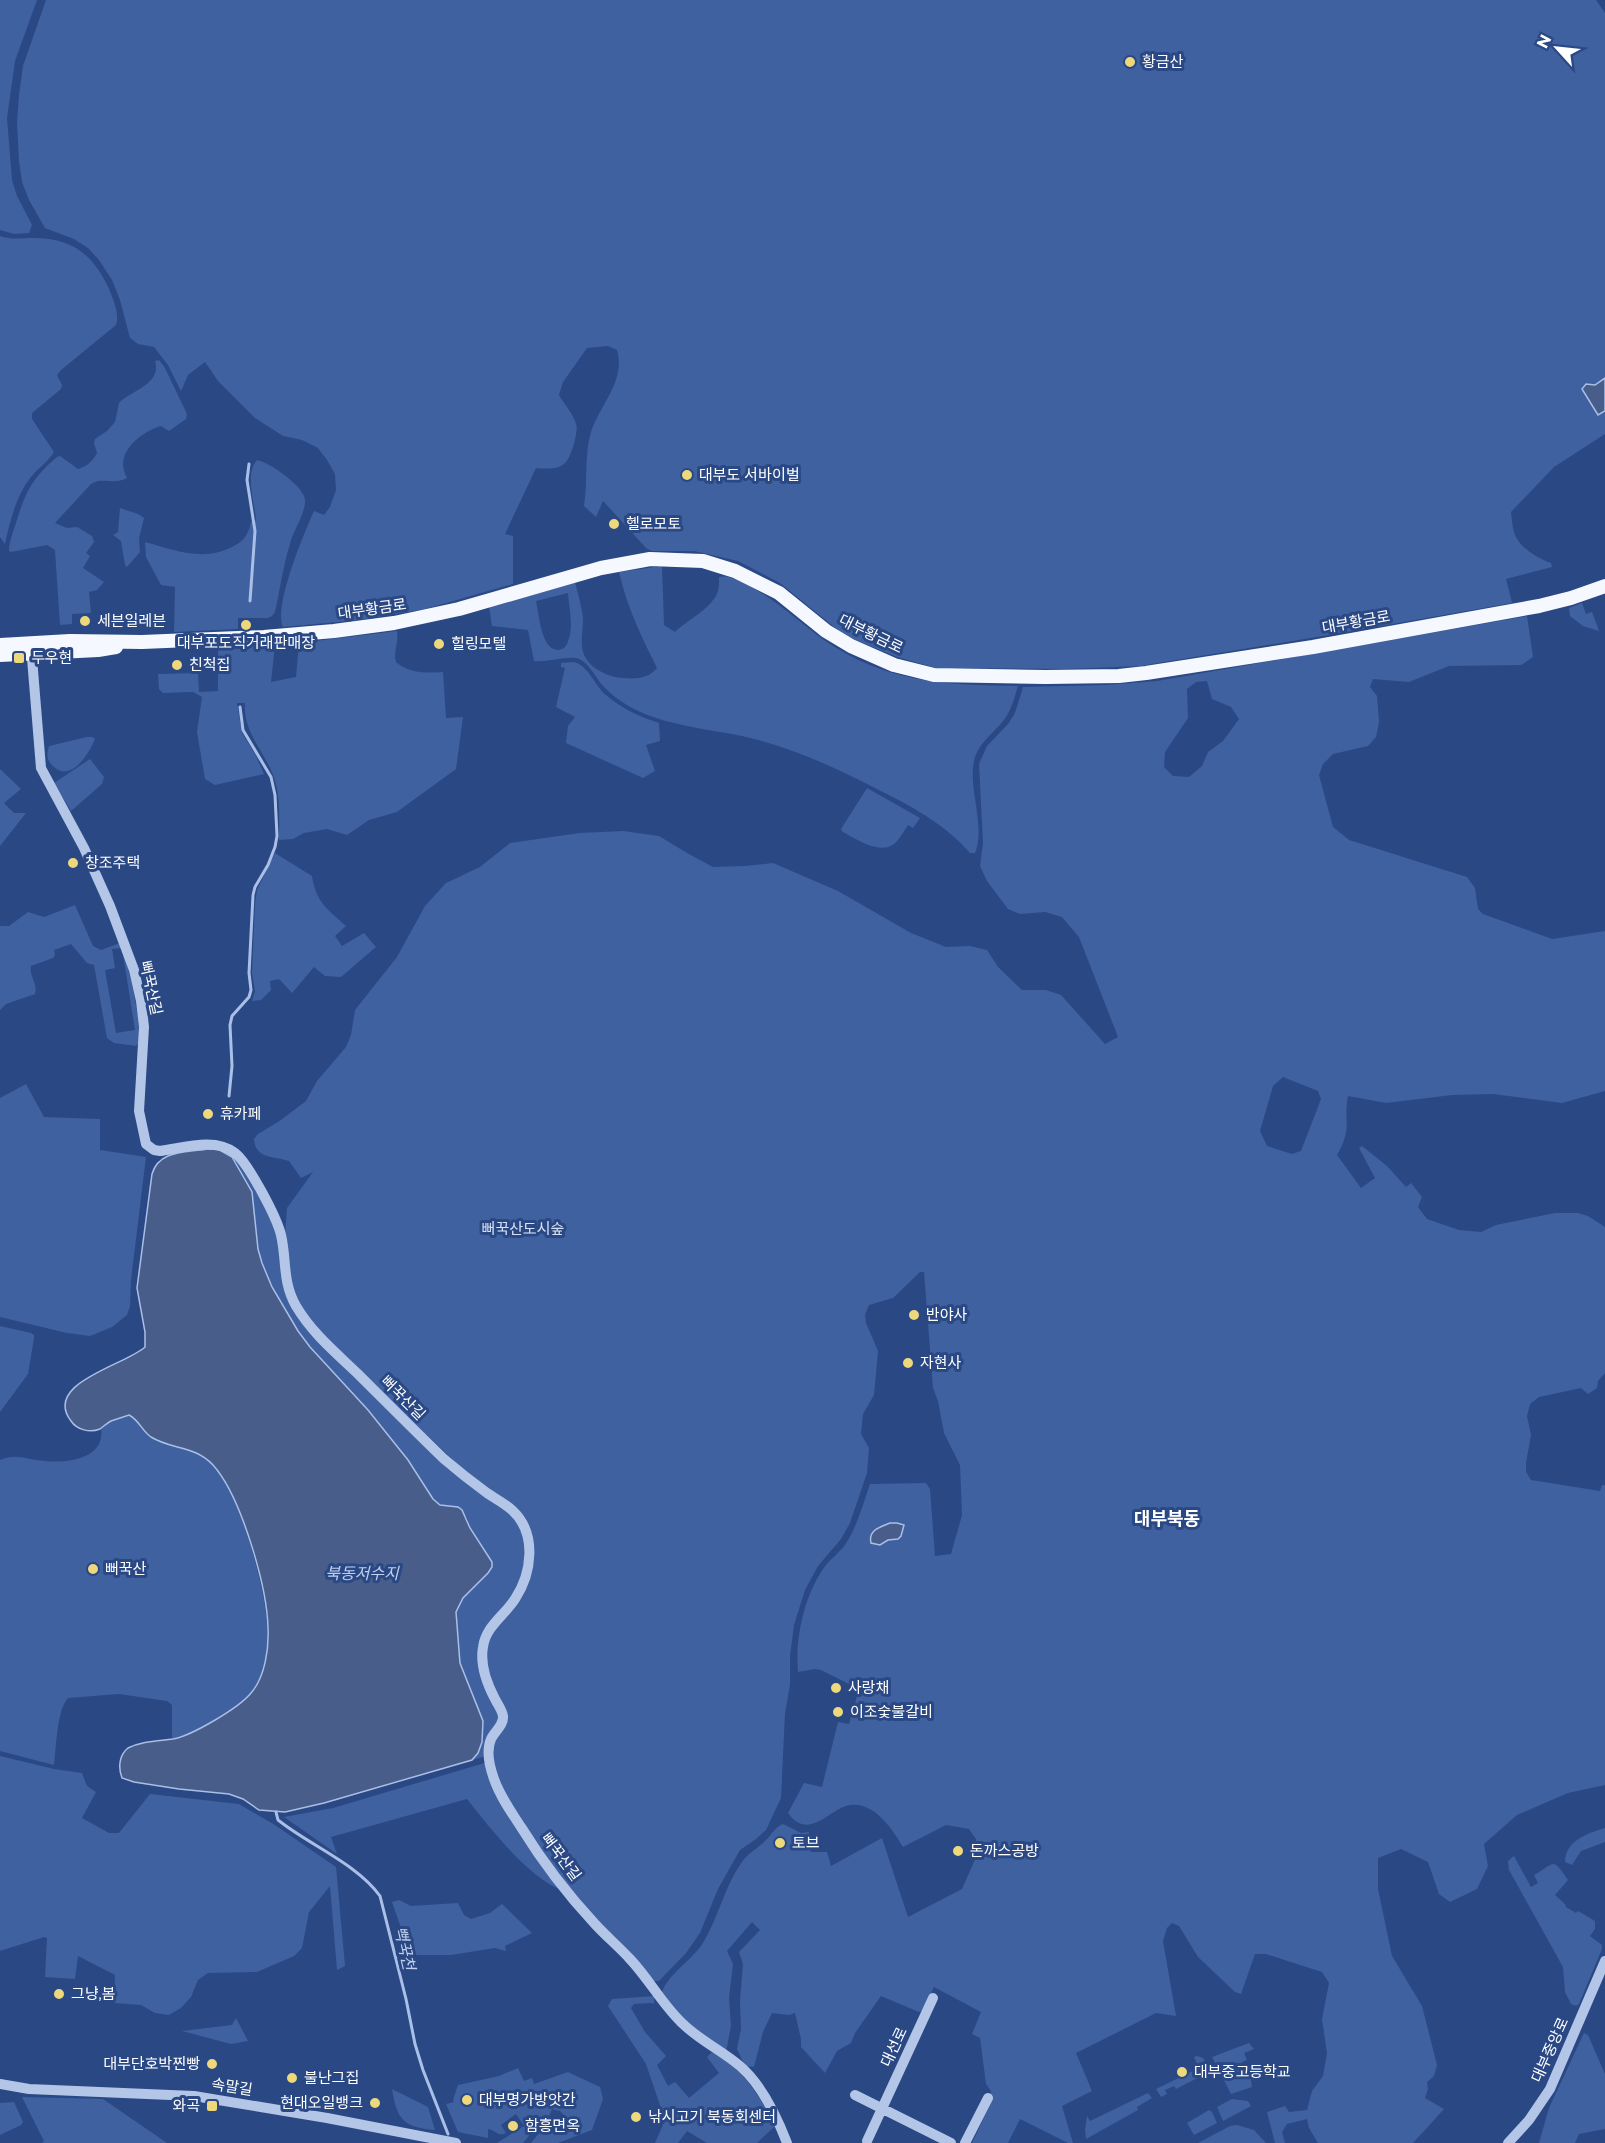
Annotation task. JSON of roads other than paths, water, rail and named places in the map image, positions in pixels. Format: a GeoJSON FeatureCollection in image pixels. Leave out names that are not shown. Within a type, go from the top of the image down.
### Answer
{"type":"FeatureCollection","features":[{"type":"Feature","properties":{"kind":"main road","name":"대부황금로"},"geometry":{"type":"LineString","coordinates":[[0,645],[98,650],[142,642],[303,634],[394,623],[459,609],[618,564],[672,558],[703,561],[752,578],[779,593],[838,639],[870,656],[916,672],[977,677],[1119,676],[1313,647],[1532,608],[1605,586]]}},
{"type":"Feature","properties":{"kind":"main road","name":"대부황금로"},"geometry":{"type":"LineString","coordinates":[[0,655],[31,648]]}},
{"type":"Feature","properties":{"kind":"street","name":"뻐꾹산길"},"geometry":{"type":"LineString","coordinates":[[31,648],[41,768],[84,848],[126,946],[137,981],[144,1027],[139,1111],[146,1144],[160,1151],[211,1144],[230,1149],[238,1155],[275,1218],[281,1236],[288,1287],[296,1305],[322,1341],[444,1459],[466,1478],[512,1509],[521,1520],[527,1534],[530,1552],[529,1569],[515,1600],[486,1634],[483,1648],[487,1682],[504,1717],[490,1741],[489,1754],[494,1778],[508,1807],[531,1844],[563,1885],[594,1923],[632,1961],[679,2021],[704,2043],[742,2067],[775,2115],[787,2143]]}},
{"type":"Feature","properties":{"kind":"street","name":"대부중앙로"},"geometry":{"type":"LineString","coordinates":[[1508,2143],[1529,2120],[1550,2089],[1605,1961]]}},
{"type":"Feature","properties":{"kind":"street","name":"대선로"},"geometry":{"type":"LineString","coordinates":[[867,2141],[933,1998]]}},
{"type":"Feature","properties":{"kind":"street","name":"속말길"},"geometry":{"type":"LineString","coordinates":[[0,2084],[29,2089],[194,2096],[338,2120],[456,2143]]}},
{"type":"Feature","properties":{"kind":"street"},"geometry":{"type":"LineString","coordinates":[[855,2095],[951,2143]]}},
{"type":"Feature","properties":{"kind":"street"},"geometry":{"type":"LineString","coordinates":[[965,2143],[988,2098]]}},
{"type":"Feature","properties":{"kind":"water"},"geometry":{"type":"Polygon","coordinates":[[[1605,378],[1605,411],[1598,415],[1582,389],[1586,384],[1595,385],[1605,378]]]}},
{"type":"Feature","properties":{"kind":"water","name":"북동저수지"},"geometry":{"type":"Polygon","coordinates":[[[218,1149],[232,1157],[252,1192],[258,1249],[262,1263],[272,1287],[298,1331],[368,1410],[408,1460],[433,1499],[440,1505],[458,1507],[462,1510],[470,1528],[492,1562],[488,1573],[463,1598],[456,1612],[460,1663],[483,1721],[482,1742],[478,1753],[472,1760],[285,1812],[259,1810],[243,1799],[229,1794],[179,1789],[122,1778],[120,1762],[128,1748],[191,1733],[226,1713],[251,1693],[260,1679],[267,1654],[268,1636],[263,1589],[251,1542],[242,1519],[223,1479],[213,1465],[198,1454],[151,1437],[129,1415],[111,1421],[100,1429],[88,1431],[80,1429],[71,1421],[65,1408],[68,1396],[90,1376],[145,1347],[145,1332],[137,1288],[152,1174],[155,1166],[167,1157],[182,1152],[218,1149]]]}},
{"type":"Feature","properties":{"kind":"water"},"geometry":{"type":"Polygon","coordinates":[[[890,1523],[904,1525],[901,1536],[880,1545],[871,1543],[873,1532],[890,1523]]]}},
{"type":"Feature","properties":{"kind":"waterway"},"geometry":{"type":"LineString","coordinates":[[249,464],[247,480],[255,531],[250,601]]}},
{"type":"Feature","properties":{"kind":"waterway"},"geometry":{"type":"LineString","coordinates":[[229,1096],[232,1066],[230,1025],[232,1016],[249,997],[251,990],[249,973],[253,895],[268,865],[277,836],[275,795],[271,777],[243,730],[240,707]]}},
{"type":"Feature","properties":{"kind":"waterway","name":"뻑꾹천"},"geometry":{"type":"LineString","coordinates":[[276,1812],[278,1820],[347,1865],[371,1885],[380,1896],[415,2044],[448,2134]]}},
{"type":"Feature","properties":{"kind":"place","name":"황금산"},"geometry":{"type":"Point","coordinates":[1130,62]}},
{"type":"Feature","properties":{"kind":"place","name":"대부도 서바이벌"},"geometry":{"type":"Point","coordinates":[687,475]}},
{"type":"Feature","properties":{"kind":"place","name":"헬로모토"},"geometry":{"type":"Point","coordinates":[614,524]}},
{"type":"Feature","properties":{"kind":"place","name":"세븐일레븐"},"geometry":{"type":"Point","coordinates":[85,621]}},
{"type":"Feature","properties":{"kind":"place","name":"대부포도직거래판매장"},"geometry":{"type":"Point","coordinates":[246,625]}},
{"type":"Feature","properties":{"kind":"place","name":"힐링모텔"},"geometry":{"type":"Point","coordinates":[439,644]}},
{"type":"Feature","properties":{"kind":"place","name":"두우현"},"geometry":{"type":"Point","coordinates":[19,658]}},
{"type":"Feature","properties":{"kind":"place","name":"친척집"},"geometry":{"type":"Point","coordinates":[177,665]}},
{"type":"Feature","properties":{"kind":"place","name":"창조주택"},"geometry":{"type":"Point","coordinates":[73,863]}},
{"type":"Feature","properties":{"kind":"place","name":"휴카페"},"geometry":{"type":"Point","coordinates":[208,1114]}},
{"type":"Feature","properties":{"kind":"place","name":"반야사"},"geometry":{"type":"Point","coordinates":[914,1315]}},
{"type":"Feature","properties":{"kind":"place","name":"자현사"},"geometry":{"type":"Point","coordinates":[908,1363]}},
{"type":"Feature","properties":{"kind":"place","name":"뻐꾹산"},"geometry":{"type":"Point","coordinates":[93,1569]}},
{"type":"Feature","properties":{"kind":"place","name":"사랑채"},"geometry":{"type":"Point","coordinates":[836,1688]}},
{"type":"Feature","properties":{"kind":"place","name":"이조숯불갈비"},"geometry":{"type":"Point","coordinates":[838,1712]}},
{"type":"Feature","properties":{"kind":"place","name":"토브"},"geometry":{"type":"Point","coordinates":[780,1843]}},
{"type":"Feature","properties":{"kind":"place","name":"돈까스공방"},"geometry":{"type":"Point","coordinates":[958,1851]}},
{"type":"Feature","properties":{"kind":"place","name":"그냥,봄"},"geometry":{"type":"Point","coordinates":[59,1994]}},
{"type":"Feature","properties":{"kind":"place","name":"대부단호박찐빵"},"geometry":{"type":"Point","coordinates":[212,2064]}},
{"type":"Feature","properties":{"kind":"place","name":"대부중고등학교"},"geometry":{"type":"Point","coordinates":[1182,2072]}},
{"type":"Feature","properties":{"kind":"place","name":"불난그집"},"geometry":{"type":"Point","coordinates":[292,2078]}},
{"type":"Feature","properties":{"kind":"place","name":"대부명가방앗간"},"geometry":{"type":"Point","coordinates":[467,2100]}},
{"type":"Feature","properties":{"kind":"place","name":"현대오일뱅크"},"geometry":{"type":"Point","coordinates":[375,2103]}},
{"type":"Feature","properties":{"kind":"place","name":"와곡"},"geometry":{"type":"Point","coordinates":[212,2106]}},
{"type":"Feature","properties":{"kind":"place","name":"낚시고기 북동회센터"},"geometry":{"type":"Point","coordinates":[636,2117]}},
{"type":"Feature","properties":{"kind":"place","name":"함흥면옥"},"geometry":{"type":"Point","coordinates":[513,2126]}},
{"type":"Feature","properties":{"kind":"district","name":"대부북동"},"geometry":{"type":"Point","coordinates":[1167,1519]}},
{"type":"Feature","properties":{"kind":"park label","name":"뻐꾹산도시숲"},"geometry":{"type":"Point","coordinates":[523,1229]}}]}
